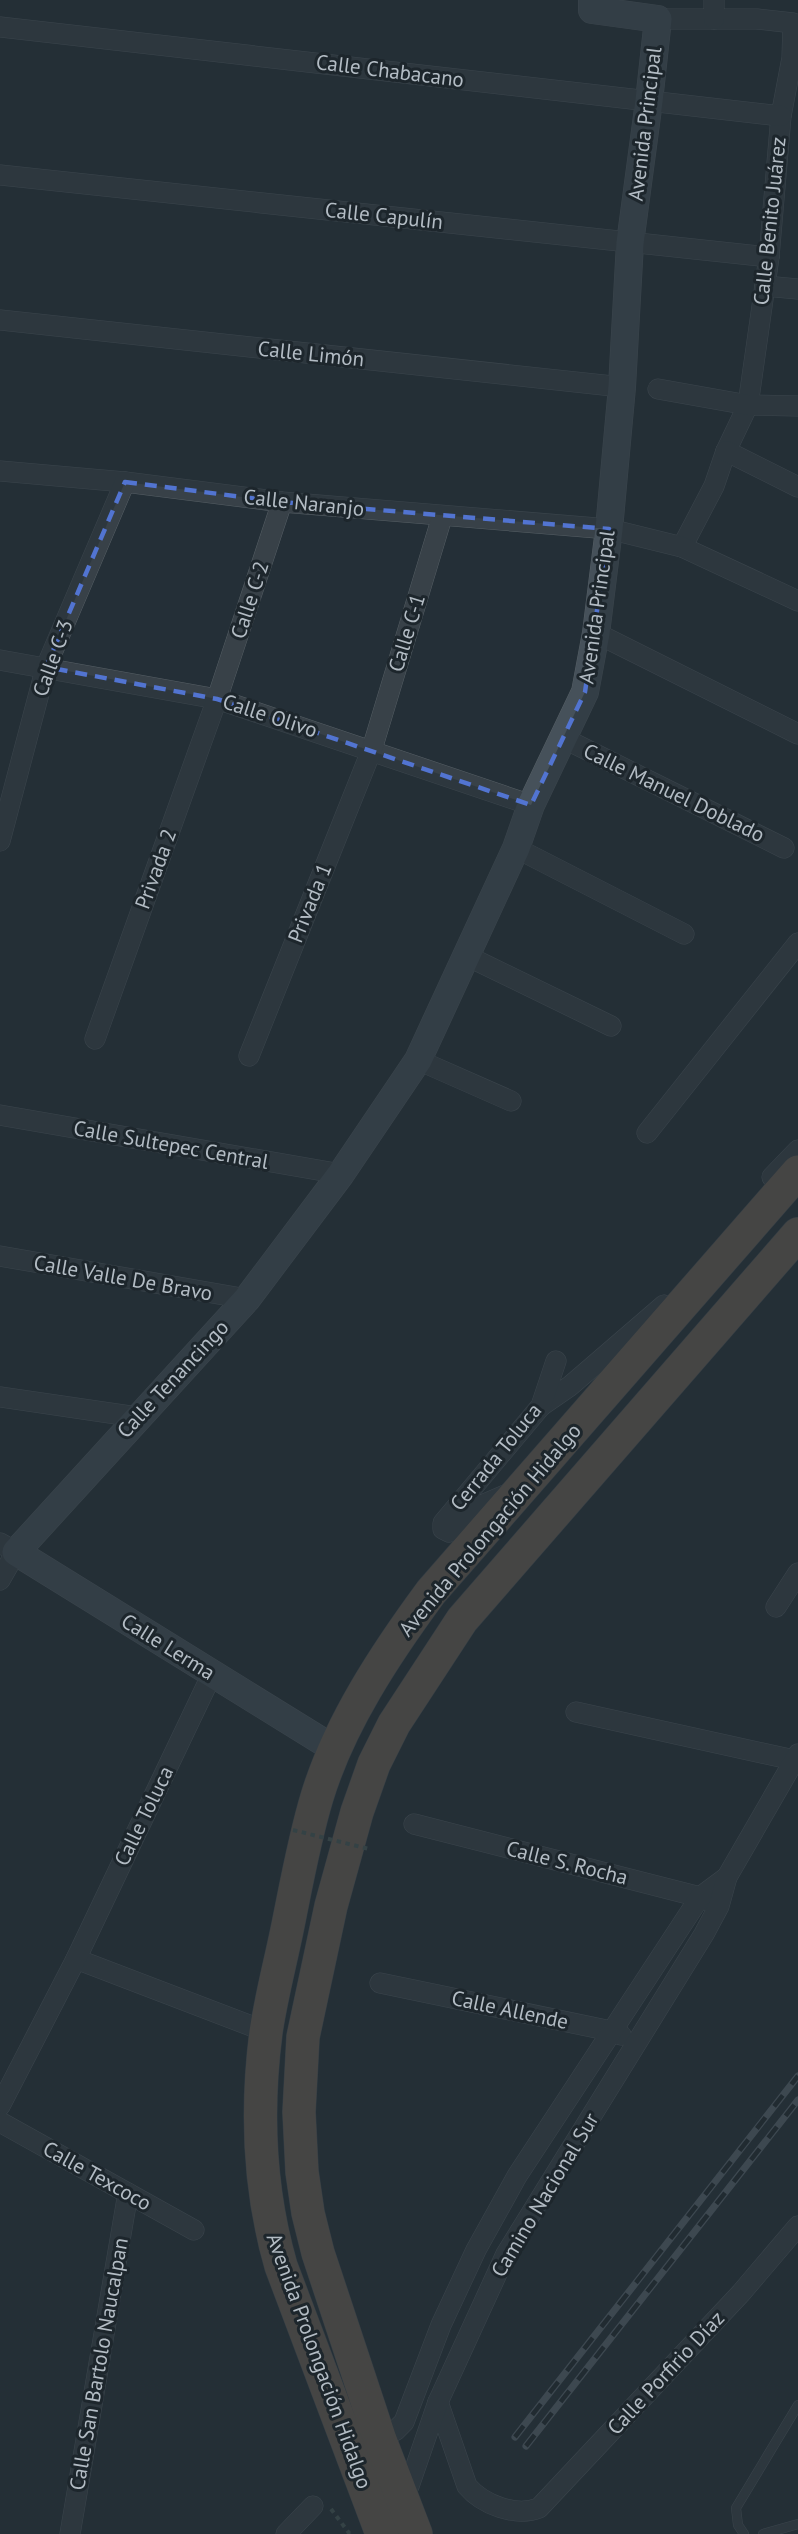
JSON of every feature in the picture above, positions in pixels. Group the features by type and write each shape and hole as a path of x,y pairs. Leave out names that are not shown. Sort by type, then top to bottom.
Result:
{"highway":[{"name":"Avenida Prolongación Hidalgo","path":"365,2446 300,2322 270,2228 260,2115 267,2031 317,1797 336,1749 380,1663 431,1592 798,1172"},
{"name":"Avenida Prolongación Hidalgo","path":"416,2534 384,2518 308,2213 302,2172 299,2112 303,2037 331,1906 345,1854 374,1764 394,1724 462,1620 798,1234"},
{"path":"380,1663 418,1685"}],"street":[{"name":"Calle Benito Juárez","path":"592,5 658,19 714,10 794,23 795,58 781,116 769,257 748,405 726,451 714,486 682,548"},
{"name":"Avenida Principal","path":"341,1174 418,1060 516,848 531,805 585,692 596,633 609,529 622,387 630,243 658,19"},
{"name":"Calle Chabacano","path":"0,27 781,116"},
{"name":"Calle Capulín","path":"0,175 769,257"},
{"path":"765,286 798,289"},
{"name":"Calle Limón","path":"0,320 622,387"},
{"path":"658,389 748,405 798,406"},
{"path":"726,451 798,487"},
{"name":"Calle Naranjo","path":"0,471 125,482 442,517 609,529 682,548 798,601"},
{"name":"Calle C-3","path":"0,841 46,667 125,482"},
{"name":"Calle C-2","path":"218,699 282,501"},
{"name":"Calle C-1","path":"372,749 442,517"},
{"path":"596,633 798,734"},
{"name":"Calle Olivo","path":"0,660 218,699 372,749 531,805"},
{"name":"Privada 2","path":"95,1039 218,699"},
{"name":"Calle Manuel Doblado","path":"563,738 784,848"},
{"name":"Privada 1","path":"249,1056 372,749"},
{"path":"516,848 684,934"},
{"path":"647,1133 798,943"},
{"path":"465,955 610,1026"},
{"path":"418,1060 512,1101"},
{"name":"Calle Sultepec Central","path":"0,1115 341,1174"},
{"path":"541,1406 570,1386 660,1309 798,1150"},
{"name":"Calle Tenancingo","path":"0,1580 8,1548 137,1418 247,1299 341,1174"},
{"name":"Calle Valle De Bravo","path":"0,1256 247,1299"},
{"name":"Cerrada Toluca","path":"524,1488 480,1506 449,1532 443,1528 443,1523 474,1484 541,1406 556,1361"},
{"path":"0,1397 137,1418"},
{"name":"Calle Lerma","path":"8,1548 336,1749"},
{"path":"776,1607 798,1573"},
{"name":"Calle Toluca","path":"0,2106 76,1959 212,1674"},
{"path":"576,1712 796,1757"},
{"name":"Camino Nacional Sur","path":"384,2518 409,2486 438,2402 507,2254 638,2042 719,1905 727,1877 796,1757"},
{"name":"Calle S. Rocha","path":"414,1824 700,1897 719,1905"},
{"name":"Camino Nacional Sur","path":"365,2446 404,2422 441,2325 476,2250 517,2176 700,1897 727,1877"},
{"path":"76,1959 267,2031"},
{"name":"Calle Allende","path":"380,1983 611,2031 638,2042"},
{"name":"Calle Texcoco","path":"0,2122 194,2230"},
{"name":"Calle San Bartolo Naucalpan","path":"70,2534 128,2193"},
{"name":"Calle Porfirio Díaz","path":"438,2402 467,2487 472,2492 510,2511 527,2513 539,2508 741,2293 798,2226"},
{"path":"286,2534 314,2506"}],"lane":[{"path":"744,2534 738,2525 736,2508 798,2405"},
{"path":"763,2534 798,2524"}],"path":[{"path":"293,1830 369,1849 374,1839"},
{"path":"314,2506 326,2502 349,2533 384,2518"}],"highlighted area":[{"path":"125,482 282,502 609,529 585,692 531,805 217,699 46,667"}],"railway":[{"path":"515,2437 798,2076"},
{"path":"526,2446 798,2100"}]}
